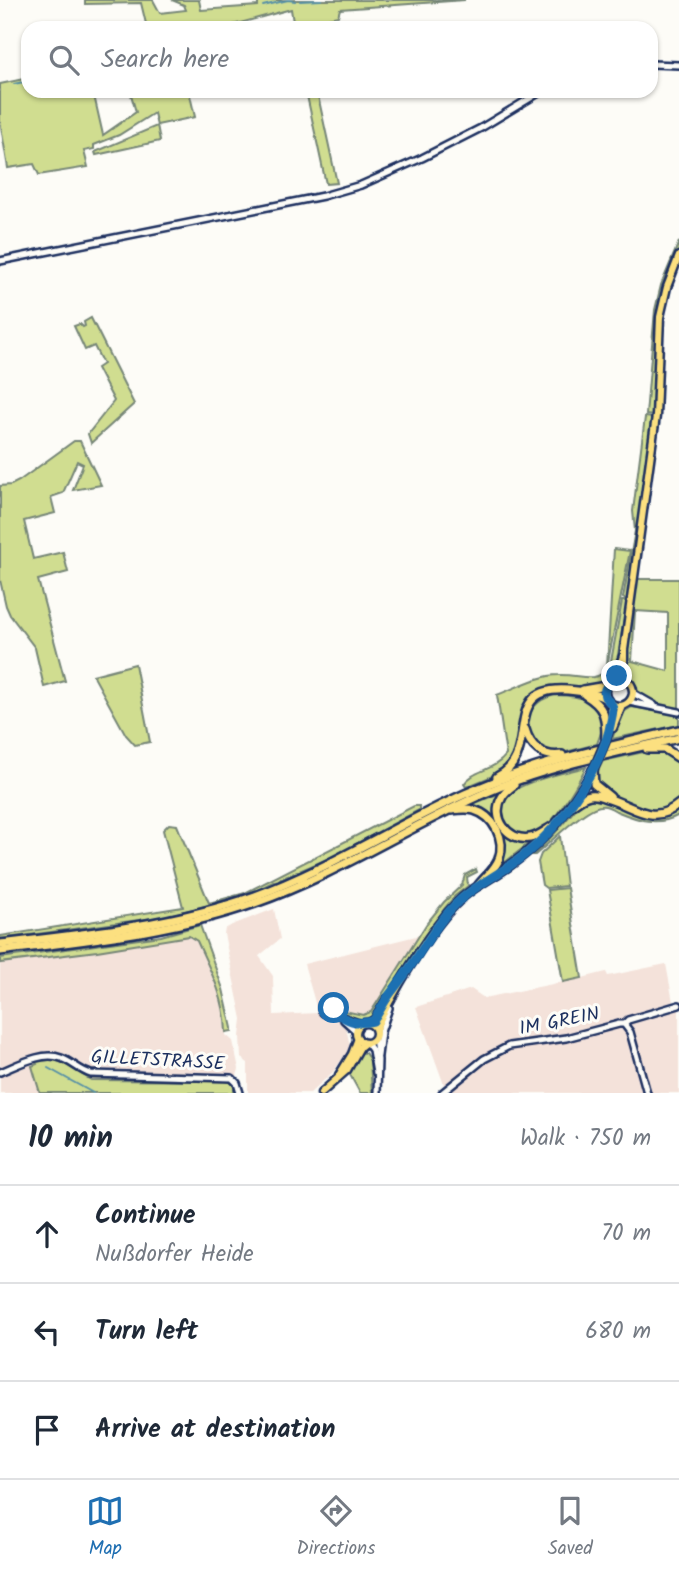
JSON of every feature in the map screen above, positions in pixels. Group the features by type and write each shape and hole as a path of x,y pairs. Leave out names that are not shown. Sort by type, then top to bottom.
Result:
{"highway":[{"path":"578,691 606,686"},
{"path":"482,787 516,761 520,752 527,707 539,696 554,690 578,691 606,698"},
{"path":"578,691 602,709 606,721 606,739"},
{"path":"523,723 529,741 544,754 554,756 583,753"},
{"path":"0,944 181,918 238,902 306,876 445,803 482,787 538,766 679,730"},
{"path":"0,951 157,929 240,908 333,871 448,810 520,780 567,765 679,738"},
{"path":"629,749 662,748 679,758"},
{"path":"594,768 592,778 595,786 613,799 640,812 666,812 679,804"},
{"path":"520,780 500,800 498,813 503,826 513,835 525,839 536,837 555,825"},
{"path":"570,806 590,795 613,799"},
{"path":"448,810 475,811 489,819 497,830 501,844 500,856 493,870 480,885"}],"main road":[{"path":"606,739 633,693 624,673 624,650 656,416 660,317 667,287 679,256"},
{"path":"321,1093 347,1070 360,1047 375,1038 376,1030 399,984 444,917 463,897 500,873 539,842 570,806 594,768 606,739 611,705 604,693 606,686 615,678 624,650"},
{"path":"615,678 627,680"},
{"path":"611,705 626,704"},
{"path":"337,1080 352,1054 357,1035 365,1023 375,1019 399,984"},
{"path":"365,1023 376,1030"},
{"path":"357,1035 366,1043"}],"street":[{"path":"658,64 679,65"},
{"path":"0,261 323,196 361,185 445,147 530,98"},
{"path":"633,693 661,709"},
{"path":"626,704 679,712"},
{"path":"377,1093 378,1056 383,1023 399,984"},
{"path":"624,1024 628,1020 679,1005"},
{"path":"332,1011 342,1017 365,1023"},
{"path":"342,1017 357,1035"},
{"name":"IM GREIN","path":"442,1093 484,1059 509,1046 566,1038 624,1024 630,1032 647,1093"},
{"path":"375,1038 378,1056"},
{"path":"366,1043 371,1048 377,1080"},
{"name":"GILLETSTRASSE","path":"0,1072 50,1056 63,1059 91,1074 223,1078 236,1081 240,1093"}],"shaded area":[{"path":"274,909 280,939 259,956 273,976 274,1015 318,1013 304,964 420,935 371,1012 352,1016 346,1028 350,1046 348,1051 332,1073 310,1093 248,1093 248,1063 241,1058 242,1019 225,929"},
{"path":"189,936 197,941 221,995 226,1035 233,1041 239,1069 234,1086 229,1081 91,1080 63,1063 32,1066 40,1093 0,1093 0,963"},
{"path":"666,964 673,1002 679,1002 679,1093 447,1093 416,1007 471,989 484,998 606,972 608,976"}],"green space":[{"path":"85,0 153,0 160,13 186,10 184,5 172,0 199,0 201,10 258,6 258,0 465,0 340,9 338,16 313,21 293,21 291,9 247,21 145,21 141,3 85,4"},
{"path":"21,80 21,98 95,98 103,135 136,112 132,98 191,98 195,117 157,125 160,141 96,155 95,152 157,126 154,113 119,135 94,145 94,149 84,151 88,167 39,175 34,164 8,168 0,121 0,84"},
{"path":"308,98 319,98 337,183 326,184"},
{"path":"679,242 679,250 667,277 657,327 653,416 646,415 655,310 661,285"},
{"path":"91,318 134,404 91,443 88,434 114,401 97,368 103,364 94,346 85,350 74,326 80,324 83,327 84,322"},
{"path":"645,417 653,418 615,672 598,686 552,686 537,692 522,710 519,742 510,765 495,775 466,787 464,784 468,779 496,764 506,755 497,695 544,677 593,677 610,667 622,601 625,601 623,598 635,531 633,511"},
{"path":"74,441 80,441 101,485 73,490 83,464 77,461 63,493 51,497 55,513 24,521 33,559 63,552 68,572 38,580 65,681 44,687 35,648 10,615 0,580 0,486 19,481"},
{"path":"614,549 630,551 607,666"},
{"path":"636,579 679,579 679,710 662,707 639,696 627,677 628,647 637,589","holes":["635,611 668,613 668,671 632,661"]},
{"path":"135,664 150,742 135,745 126,735 93,675"},
{"path":"555,695 585,700 597,708 603,723 597,744 558,754 545,751 536,745 527,727 528,717 542,700"},
{"path":"632,707 679,715 679,725 612,739 622,713"},
{"path":"648,751 661,751 679,761 679,799 661,810 647,810 630,804 604,789 595,777 603,761"},
{"path":"586,767 554,818 538,833 522,836 504,826 502,804 515,790 526,784"},
{"path":"500,793 496,812 503,831 533,840 499,867 499,829 468,806"},
{"path":"595,797 647,817 668,815 679,809 679,815 663,821 648,821 601,806 586,812 533,855 579,805"},
{"path":"414,806 419,806 419,810 332,857 246,896 161,917 0,939 0,936 183,907 163,830 169,824 177,825 209,903 245,893"},
{"path":"560,836 566,886 546,888 542,885 538,862 541,854"},
{"path":"476,869 477,872 467,877 468,886 444,909 374,1017 360,1022 338,1012 340,1010 363,1015 371,1012 427,923 462,885 465,875"},
{"path":"567,888 582,978 563,982 547,890"},
{"path":"200,925 223,989 232,1031 226,1032 223,1007 216,985 197,941 189,936 0,963 0,958 161,936"},
{"path":"359,1052 365,1053 370,1060 372,1093 360,1093 348,1071"},
{"path":"48,1060 63,1063 91,1080 229,1081 234,1086 234,1093 40,1093 32,1066 37,1064 36,1062"}],"waterway":[{"path":"300,1 321,0"},
{"path":"263,6 295,1"},
{"path":"14,84 21,82"},
{"path":"48,1068 93,1093"}],"route":[{"path":"334,1008 332,1011 354,1022 361,1024 373,1021 452,907 473,889 526,853 555,825 593,770 601,751 612,710 604,693 605,688 608,682 617,676"}]}
